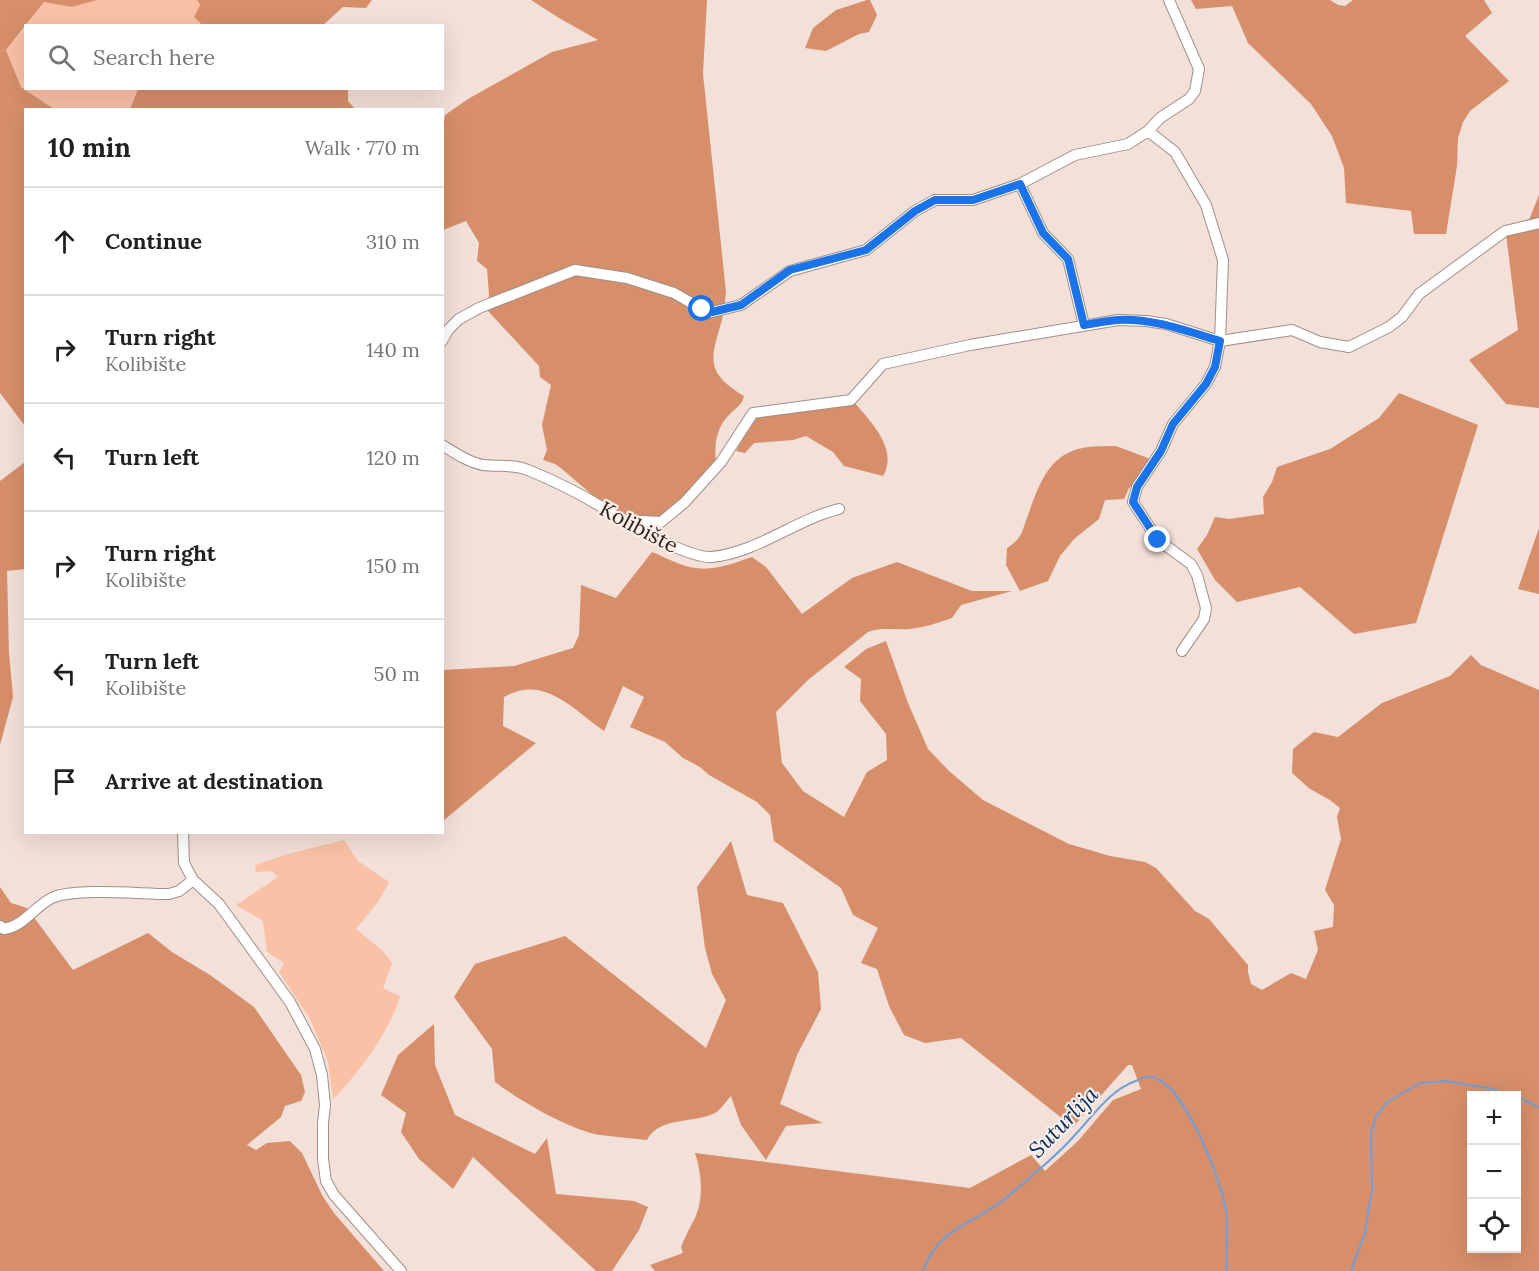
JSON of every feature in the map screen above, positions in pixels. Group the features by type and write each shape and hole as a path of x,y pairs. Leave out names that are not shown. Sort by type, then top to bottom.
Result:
{"street":[{"path":"444,337 459,319 479,308 575,270 627,278 674,293 712,312 741,305 790,270 866,250 915,211 935,200 973,200 1020,184 1075,155 1128,144 1148,131 1160,118 1189,99 1195,91 1199,78 1199,69 1169,0"},
{"path":"1148,131 1175,152 1206,205 1224,260 1220,341 1215,367 1206,384 1173,424 1161,451 1137,487 1133,502 1158,540 1191,564 1197,575 1206,608 1204,619 1182,651"},
{"path":"1020,184 1043,233 1068,259 1084,325"},
{"path":"622,520 661,522 685,502 721,462 753,413 851,399 884,364 970,345 1118,320 1166,324 1220,341 1292,330 1320,342 1349,346 1389,327 1402,317 1419,294 1505,231 1539,223"},
{"name":"Kolibište","path":"444,446 471,461 484,465 525,468 695,556 711,557 742,549 779,535 821,513 839,509"},
{"path":"183,834 184,862 193,880 219,904 290,1002 315,1049 322,1075 326,1105 323,1123 323,1159 326,1181 334,1195 401,1271"},
{"path":"0,926 4,929 15,927 50,899 67,893 169,894 179,891 193,880"}],"shaded area":[{"path":"0,0 97,0 72,7 44,2 27,24 24,24 24,27 6,50 21,87 52,108 24,108 24,425 0,393"},
{"path":"97,0 197,0 200,5 194,17 200,24 28,24 44,2 72,7"},
{"path":"197,0 372,0 366,8 343,7 324,24 201,24 194,17 200,5"},
{"path":"531,0 707,0 703,74 726,292 723,317 715,345 714,363 722,379 744,396 741,404 725,419 719,430 715,450 716,463 663,523 622,517 604,505 562,469 543,460 547,450 542,425 551,385 540,377 539,366 488,311 487,269 477,261 479,243 466,221 444,230 445,115 468,99 552,52 598,40"},
{"path":"870,0 877,15 869,32 859,34 826,51 805,48 813,28 836,10"},
{"path":"1191,0 1330,0 1345,6 1353,0 1484,0 1492,13 1465,36 1509,81 1470,111 1463,122 1458,138 1457,166 1446,234 1414,234 1411,211 1346,203 1344,168 1332,136 1311,104 1248,43 1232,6 1196,9"},
{"path":"24,28 24,89 21,87 6,50"},
{"path":"26,90 138,90 130,108 52,108"},
{"path":"138,90 348,90 348,101 354,108 130,108"},
{"path":"1539,195 1539,408 1506,404 1469,360 1518,330 1506,234 1529,220"},
{"path":"1399,393 1478,425 1416,623 1354,634 1300,587 1237,602 1215,580 1197,549 1207,535 1215,517 1229,519 1264,514 1263,497 1272,482 1277,467 1330,449 1379,418"},
{"path":"854,402 881,436 885,446 887,466 883,476 844,466 833,452 806,436 793,440 754,443 745,453 736,451 755,415"},
{"path":"1116,446 1153,460 1140,481 1129,488 1124,499 1105,500 1099,519 1074,539 1060,556 1048,581 1020,591 1006,565 1007,548 1020,535 1047,472 1054,463 1074,450"},
{"path":"24,463 24,569 7,571 9,653 13,697 0,745 0,481"},
{"path":"1539,528 1539,594 1518,589"},
{"path":"652,552 685,566 703,569 724,566 752,557 766,567 802,614 852,578 897,562 972,591 1012,591 961,605 952,618 931,625 868,632 808,680 776,712 782,763 803,791 844,817 867,772 887,760 886,734 860,701 861,679 844,667 866,649 886,641 908,703 928,749 949,771 983,800 1069,844 1110,856 1145,862 1156,868 1195,911 1209,919 1248,965 1251,984 1262,990 1291,973 1306,979 1318,950 1314,931 1333,927 1334,905 1325,890 1341,839 1337,817 1340,808 1310,789 1292,773 1293,749 1314,732 1338,737 1382,703 1450,676 1471,655 1481,665 1539,690 1539,1271 655,1271 650,1265 683,1253 681,1247 697,1212 701,1187 695,1153 970,1188 1031,1155 1045,1171 1078,1141 1113,1100 1141,1089 1132,1065 1128,1065 1073,1127 961,1038 925,1043 904,1035 889,1006 877,969 861,963 878,928 853,915 841,888 774,841 770,815 757,802 709,775 683,758 665,742 630,727 644,697 623,686 604,731 557,697 545,692 518,691 504,697 503,726 536,743 444,820 444,670 514,666 573,648 579,635 581,585 616,598"},
{"path":"344,840 358,861 389,882 378,902 356,929 383,951 392,963 383,988 400,996 382,1037 352,1078 333,1099 328,1062 310,1019 279,972 284,963 267,952 263,921 236,905 278,877 272,871 256,872 255,865"},
{"path":"731,841 747,895 783,903 818,972 821,1009 797,1055 780,1104 823,1123 786,1126 766,1160 741,1125 731,1096 715,1113 660,1127 647,1140 600,1135 574,1127 531,1106 495,1082 492,1049 454,997 475,964 565,936 706,1048 726,1000 712,974 705,948 697,887"},
{"path":"0,887 11,903 27,908 73,970 148,933 172,952 210,975 254,1007 301,1075 305,1092 301,1101 285,1106 281,1117 247,1145 256,1150 267,1143 290,1141 302,1153 322,1195 334,1213 384,1271 0,1271"},
{"path":"434,1024 435,1065 455,1115 535,1154 547,1138 556,1194 634,1201 648,1207 639,1230 612,1271 596,1271 473,1157 453,1189 419,1159 401,1132 406,1113 381,1095 398,1055"}],"waterway":[{"name":"Suturlija","path":"923,1271 936,1247 944,1239 995,1206 1020,1186 1060,1151 1110,1097 1128,1084 1146,1077 1163,1082 1176,1095 1188,1113 1209,1157 1218,1179 1226,1212 1227,1271"},
{"name":"Suturlija","path":"1351,1271 1365,1232 1372,1190 1371,1132 1376,1117 1386,1103 1420,1083 1444,1081 1498,1091"},
{"name":"Suturlija","path":"1521,1098 1539,1107"}],"route":[{"path":"702,309 712,312 741,305 790,270 866,250 915,211 935,200 973,200 1020,184 1043,233 1068,259 1084,325 1118,320 1146,321 1166,324 1220,341 1215,367 1206,384 1173,424 1161,451 1137,487 1133,502 1158,540"}]}
